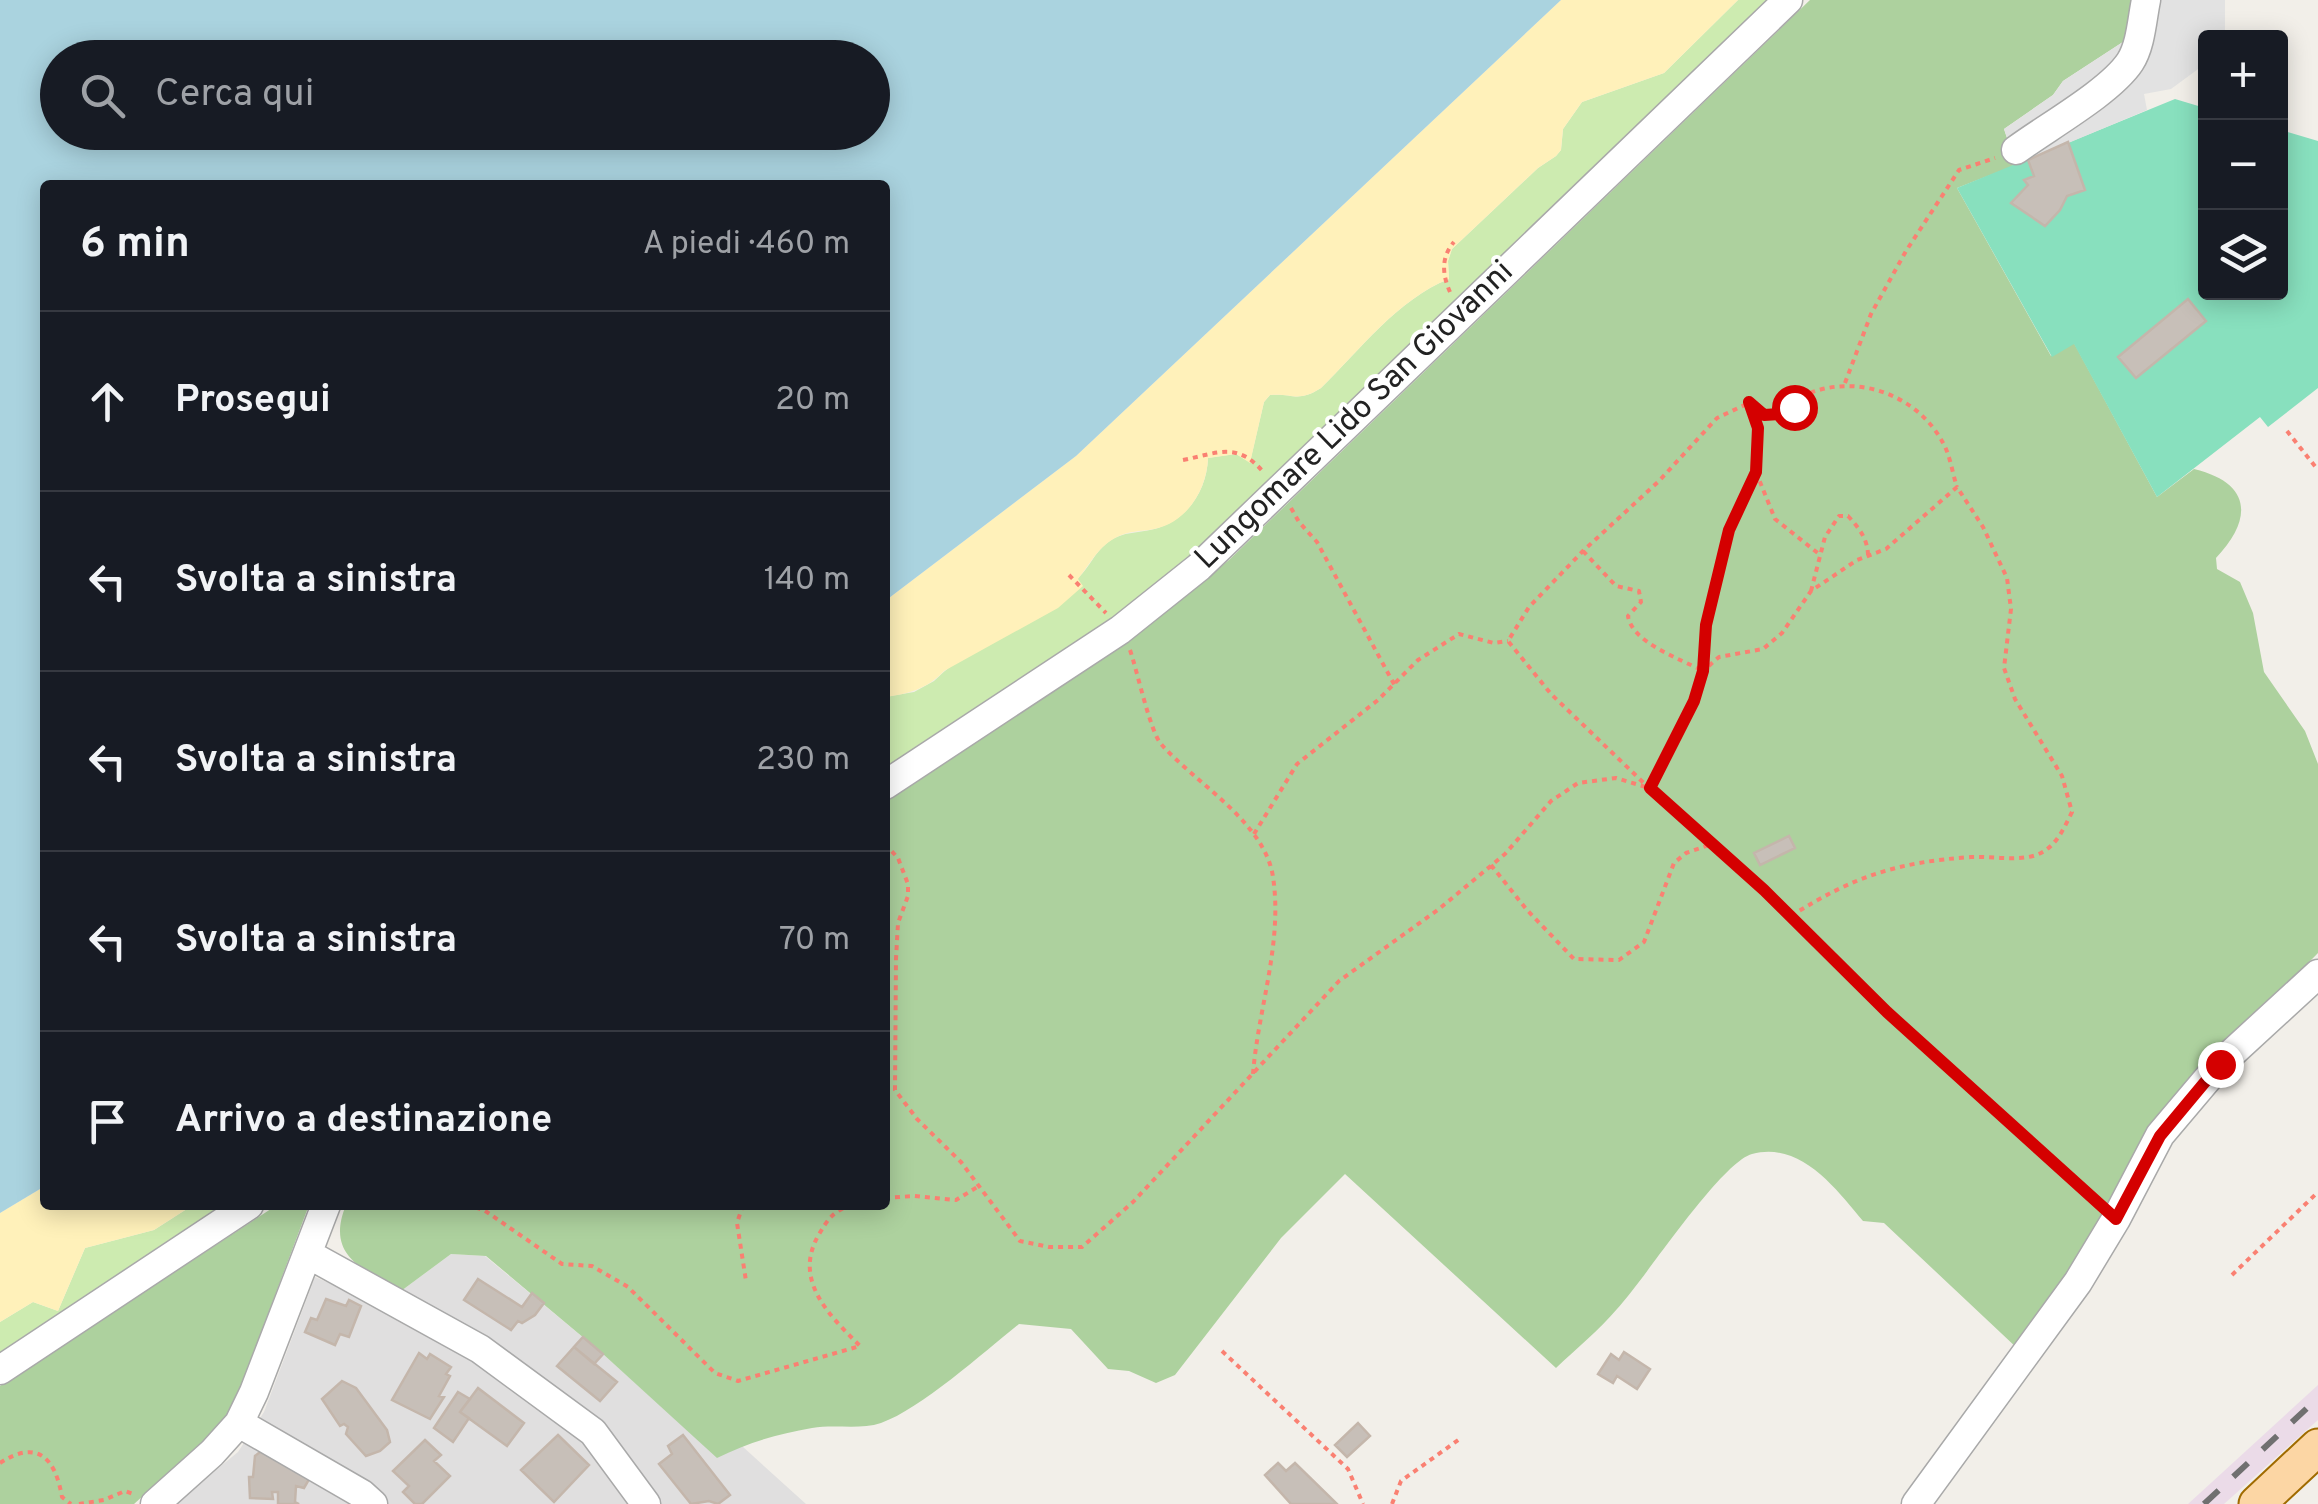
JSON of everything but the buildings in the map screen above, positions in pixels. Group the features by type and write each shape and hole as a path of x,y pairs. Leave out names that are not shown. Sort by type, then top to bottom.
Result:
{"main road":[{"path":"2257,1504 2318,1447"}],"street":[{"name":"Lungomare Lido San Giovanni","path":"890,783 1120,630 1199,567 1788,0"},
{"path":"2016,150 2088,100 2130,62 2138,44 2146,0"},
{"path":"1916,1504 2078,1282 2160,1136 2220,1064 2318,974"},
{"path":"0,1370 241,1210"},
{"path":"155,1504 239,1423 324,1210"},
{"path":"308,1254 480,1349 537,1390 593,1432 646,1504"},
{"path":"239,1423 373,1504"}],"path":[{"path":"1845,383 1871,314 1959,170 2016,150"},
{"path":"1454,242 1444,257 1445,279 1464,312"},
{"path":"1749,402 1764,415 1780,414 1794,407 1805,394 1845,383 1890,393 1924,416 1946,449 1957,487 1984,527 2008,578 2011,609 2004,668 2015,699 2062,776 2072,812 2058,840 2036,856 1926,861 1869,873 1791,916"},
{"path":"1650,788 1682,726 1703,671 1706,625 1729,530 1756,472 1758,428 1749,402"},
{"path":"1508,641 1529,607 1583,551 1659,481 1718,418 1749,402"},
{"path":"2287,431 2318,470"},
{"path":"1183,460 1236,451 1256,463 1317,542 1395,686"},
{"path":"1756,472 1775,519 1819,554"},
{"path":"1811,590 1856,560 1886,549 1957,487"},
{"path":"1703,671 1719,657 1763,650 1782,633 1811,590 1825,537 1839,516 1848,516 1865,539 1868,556"},
{"path":"1583,551 1616,586 1640,592 1641,602 1628,616 1628,623 1638,634 1703,671"},
{"path":"1068,574 1120,630 1158,742 1254,835 1273,875 1273,960 1256,1032 1253,1074"},
{"path":"1254,835 1298,764 1395,686 1418,660 1459,634 1494,643 1508,641"},
{"path":"1508,641 1551,694 1791,916 1887,1012 2116,1219"},
{"path":"890,849 898,858 908,884 898,923 895,1090 916,1119 962,1162 1020,1241 1049,1247 1082,1246 1133,1202 1340,981 1492,865 1551,801 1578,782 1616,778 1650,788"},
{"path":"1492,865 1527,910 1574,959 1619,960 1644,942 1674,863 1686,853 1712,844"},
{"path":"890,1198 956,1200 979,1186"},
{"path":"2232,1275 2318,1192"},
{"path":"484,1210 562,1264 592,1266 628,1288 714,1373 738,1381 860,1346 829,1315 809,1281 812,1248 831,1213 838,1210"},
{"path":"741,1210 737,1224 746,1281"},
{"path":"1222,1351 1348,1469 1363,1504"},
{"path":"1392,1504 1402,1481 1461,1438"},
{"path":"0,1463 22,1451 36,1451 44,1456 62,1497 71,1504"},
{"path":"79,1504 125,1491 132,1492 140,1504"}],"shaded area":[{"path":"2136,0 2225,0 2225,30 2198,30 2198,69 2171,89 2144,94 2147,110 2016,165 2004,129 2053,95 2063,81 2129,38"},
{"path":"451,1254 485,1256 603,1354 717,1457 742,1446 806,1504 175,1504 238,1452 264,1412 315,1277 393,1310 401,1291"},
{"path":"2318,1385 2318,1420 2224,1504 2188,1504"}],"green space":[{"path":"1738,0 1772,0 1170,573 1110,622 890,768 890,696 914,692 934,681 968,653 1043,605 1082,574 1113,539 1158,528 1179,517 1200,491 1208,458 1236,454 1250,462 1264,402 1270,395 1301,396 1321,388 1396,312 1449,279 1452,249 1538,168 1556,156 1561,150 1563,129 1582,102 1664,73"},
{"path":"1810,0 2136,0 2129,38 2063,81 2053,95 2004,129 2016,165 1957,188 2051,356 2074,343 2157,497 2194,469 2227,483 2236,493 2241,516 2228,544 2216,558 2217,569 2240,582 2253,613 2264,672 2305,731 2318,764 2318,953 2214,1059 2018,1349 1884,1223 1863,1221 1816,1171 1786,1154 1770,1152 1752,1154 1721,1178 1617,1309 1556,1368 1345,1174 1281,1238 1175,1375 1156,1383 1129,1371 1108,1369 1071,1329 1019,1324 933,1393 897,1416 864,1426 799,1430 717,1458 603,1354 486,1256 451,1254 401,1291 351,1259 340,1237 345,1210 890,1210 890,799 1128,641 1229,560"},
{"path":"2175,99 2198,106 2198,300 2288,300 2288,132 2318,141 2318,388 2268,427 2260,417 2157,497 2074,344 2052,357 1957,188"},
{"path":"185,1210 221,1210 0,1357 0,1322 33,1302 58,1311 85,1248 154,1230"},
{"path":"269,1210 307,1210 229,1418 134,1504 0,1504 0,1386"}],"sand":[{"path":"1561,0 1738,0 1664,73 1582,102 1563,129 1561,150 1556,156 1538,168 1452,249 1449,279 1396,312 1321,388 1301,396 1270,395 1264,402 1250,463 1236,454 1208,458 1199,493 1176,520 1109,542 1078,579 1083,586 1058,608 924,686 890,696 890,597 1076,456"},
{"path":"40,1189 40,1210 185,1210 154,1230 85,1248 58,1311 33,1302 0,1322 0,1213"}],"water":[{"path":"0,0 1561,0 1076,456 890,597 890,180 40,180 40,1189 0,1213"}],"railway":[{"path":"2204,1504 2318,1398"}],"route":[{"path":"1794,407 1780,414 1764,415 1749,402 1758,428 1756,472 1729,530 1706,625 1703,671 1694,701 1650,788 1764,890 1887,1012 2116,1219 2160,1136 2220,1064"}]}
